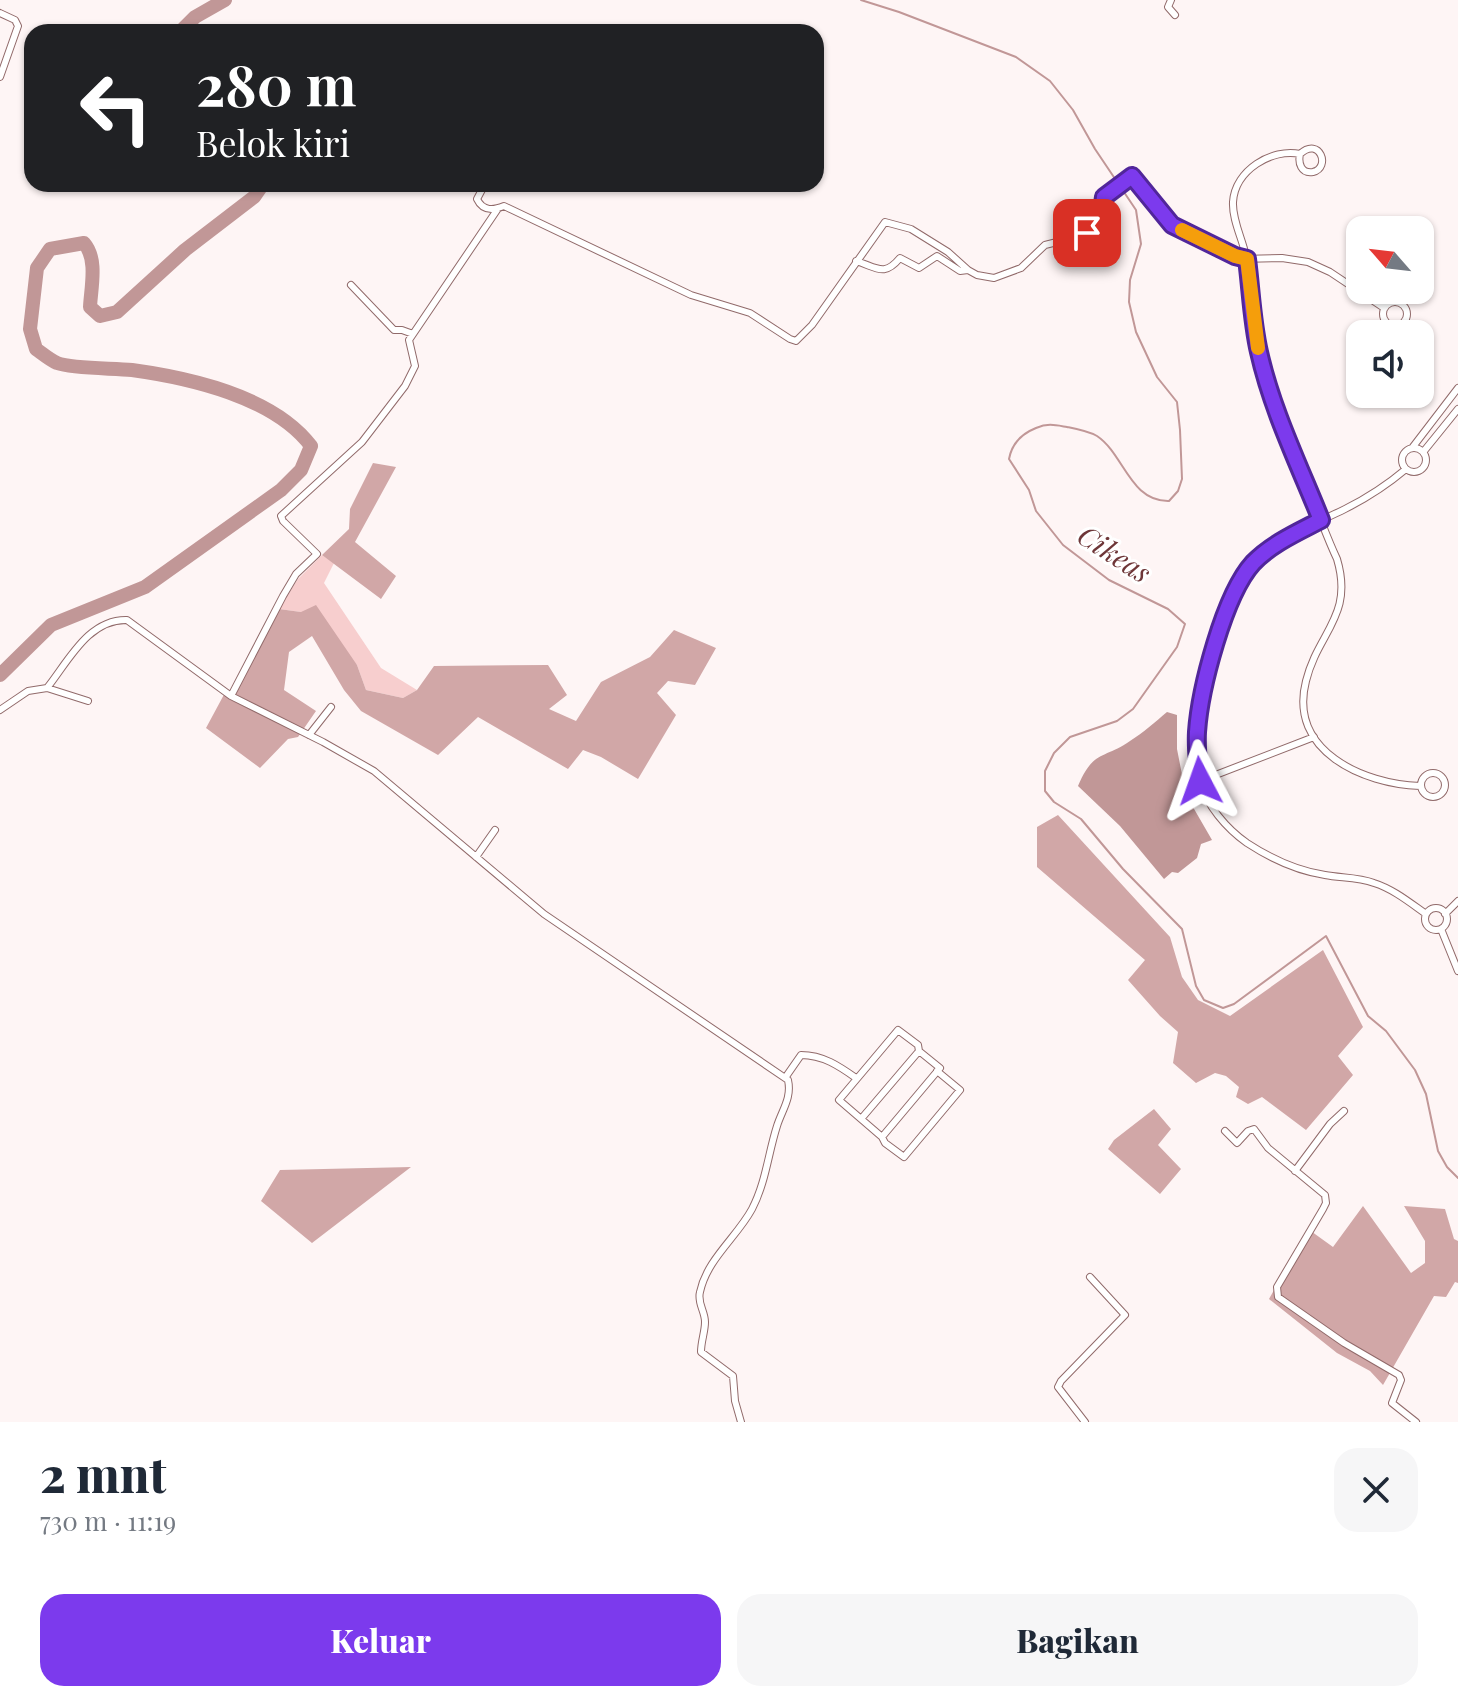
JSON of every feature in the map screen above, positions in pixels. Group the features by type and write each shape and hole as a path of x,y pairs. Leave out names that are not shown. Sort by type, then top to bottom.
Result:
{"street":[{"path":"1171,0 1168,7 1175,15"},
{"path":"0,13 15,20 18,26 0,77"},
{"path":"1300,154 1298,162 1301,169 1308,173 1321,167 1323,159 1320,152 1313,148 1300,154 1284,152 1267,156 1250,170 1236,191 1234,212 1247,259 1255,332 1263,368 1281,423 1337,559 1343,590 1334,618 1306,678 1304,706 1314,737 1331,756 1355,771 1388,783 1420,786"},
{"path":"231,696 292,580 317,554 281,516 362,442 405,386 415,366 409,344 413,334 497,210 504,206 538,225 691,295 750,313 796,341 812,325 880,225 890,222 911,229 948,252 968,270 985,277 1002,276 1021,268 1045,245 1069,240 1100,225 1104,197 1129,176 1136,178 1172,225 1235,256 1308,262 1330,272 1384,308"},
{"path":"481,192 477,199 484,207 497,210"},
{"path":"856,261 885,271 893,268 900,258 919,268 937,256 960,271 968,270"},
{"path":"351,285 394,330 413,334"},
{"path":"1424,451 1427,458 1420,471 1406,469 1403,454 1412,448 1458,388"},
{"path":"1424,451 1458,409"},
{"path":"1412,448 1424,451"},
{"path":"1406,469 1365,498 1263,554 1243,576 1234,591 1208,673 1199,713 1197,749 1200,781 1225,823 1239,837 1261,851 1308,871 1375,883 1426,914"},
{"path":"47,688 83,641 98,627 114,620 127,620 231,696 374,771 565,929 785,1078 790,1092 778,1120 769,1166 751,1211 706,1276 699,1298 705,1322 701,1352 733,1376 741,1422"},
{"path":"0,710 28,691 47,688 88,701"},
{"path":"309,735 331,707"},
{"path":"1200,781 1314,737"},
{"path":"1430,772 1438,773 1444,780 1445,788 1440,795 1431,797 1423,794 1420,786 1422,777 1430,772"},
{"path":"476,857 495,830"},
{"path":"1445,914 1458,901"},
{"path":"1435,908 1445,914 1446,922 1441,929 1429,928 1425,923 1426,914 1435,908"},
{"path":"1441,929 1458,971"},
{"path":"882,1137 937,1071 940,1068 898,1030 856,1078 839,1100 904,1157 960,1090 937,1071"},
{"path":"861,1119 919,1051"},
{"path":"785,1078 801,1055 834,1063 856,1078"},
{"path":"1295,1171 1330,1124 1344,1111"},
{"path":"1225,1131 1239,1143 1248,1131 1254,1129 1268,1148 1325,1195 1326,1203 1277,1287 1278,1297 1344,1343 1399,1375 1401,1380 1392,1403 1416,1422"},
{"path":"1085,1422 1058,1387 1125,1315 1090,1277"}],"shaded area":[{"path":"373,463 396,467 355,542 396,576 381,599 322,555 349,529 350,509"},
{"path":"322,555 334,563 324,583 381,668 417,690 403,698 366,690 357,665 301,612 279,609 298,579"},
{"path":"316,605 357,665 366,690 403,698 417,690 434,666 548,665 567,695 549,709 576,721 601,682 650,657 674,630 716,648 695,685 668,681 657,693 676,715 638,779 583,750 568,769 478,717 438,755 361,711 344,690 312,636 289,652 284,690 316,711 298,737 288,739 260,768 206,728 227,689 234,693 279,609 301,612"},
{"path":"1167,712 1177,715 1177,749 1186,795 1212,840 1201,844 1197,858 1178,873 1172,872 1164,879 1120,826 1078,786 1094,761 1135,738"},
{"path":"1058,815 1170,937 1182,977 1198,1000 1230,1016 1323,950 1363,1027 1338,1056 1353,1075 1306,1130 1262,1097 1248,1104 1236,1097 1239,1087 1226,1076 1215,1073 1196,1083 1173,1063 1178,1032 1128,980 1145,960 1037,867 1037,827"},
{"path":"1154,1109 1171,1129 1158,1145 1181,1169 1160,1194 1108,1149 1114,1140"},
{"path":"411,1167 312,1243 261,1201 280,1170"},
{"path":"1363,1206 1411,1273 1425,1263 1425,1241 1404,1206 1445,1209 1454,1239 1458,1241 1458,1283 1455,1282 1446,1297 1434,1296 1383,1385 1370,1371 1337,1353 1269,1299 1308,1229 1333,1247"}],"waterway":[{"path":"188,24 225,0"},
{"name":"Cikeas","path":"861,0 1016,57 1050,81 1073,110 1136,210 1141,244 1130,280 1129,302 1136,332 1157,377 1177,402 1182,479 1178,491 1169,501 1145,494 1097,436 1067,427 1048,425 1031,430 1015,444 1009,459 1029,490 1036,511 1063,545 1109,580 1168,609 1185,624 1177,647 1133,709 1117,721 1070,737 1054,753 1045,771 1045,791 1054,802 1081,819 1123,869 1182,929 1196,986 1204,1000 1223,1008 1234,1004 1326,936 1368,1016 1386,1031 1415,1070 1426,1094 1438,1151 1458,1178"},
{"path":"0,675 51,625 145,587 281,490 301,470 311,446 295,429 253,403 179,378 57,363 36,349 30,329 37,268 50,249 84,243 92,265 90,307 100,316 117,312 185,250 257,192"}],"slow traffic":[{"path":"1182,230 1240,259 1247,259 1258,348"}],"route":[{"path":"1087,233 1100,225 1104,197 1132,176 1172,225 1240,259 1247,259 1255,332 1263,368 1281,423 1321,520 1263,554 1234,591 1199,713 1197,749 1200,781"}]}
